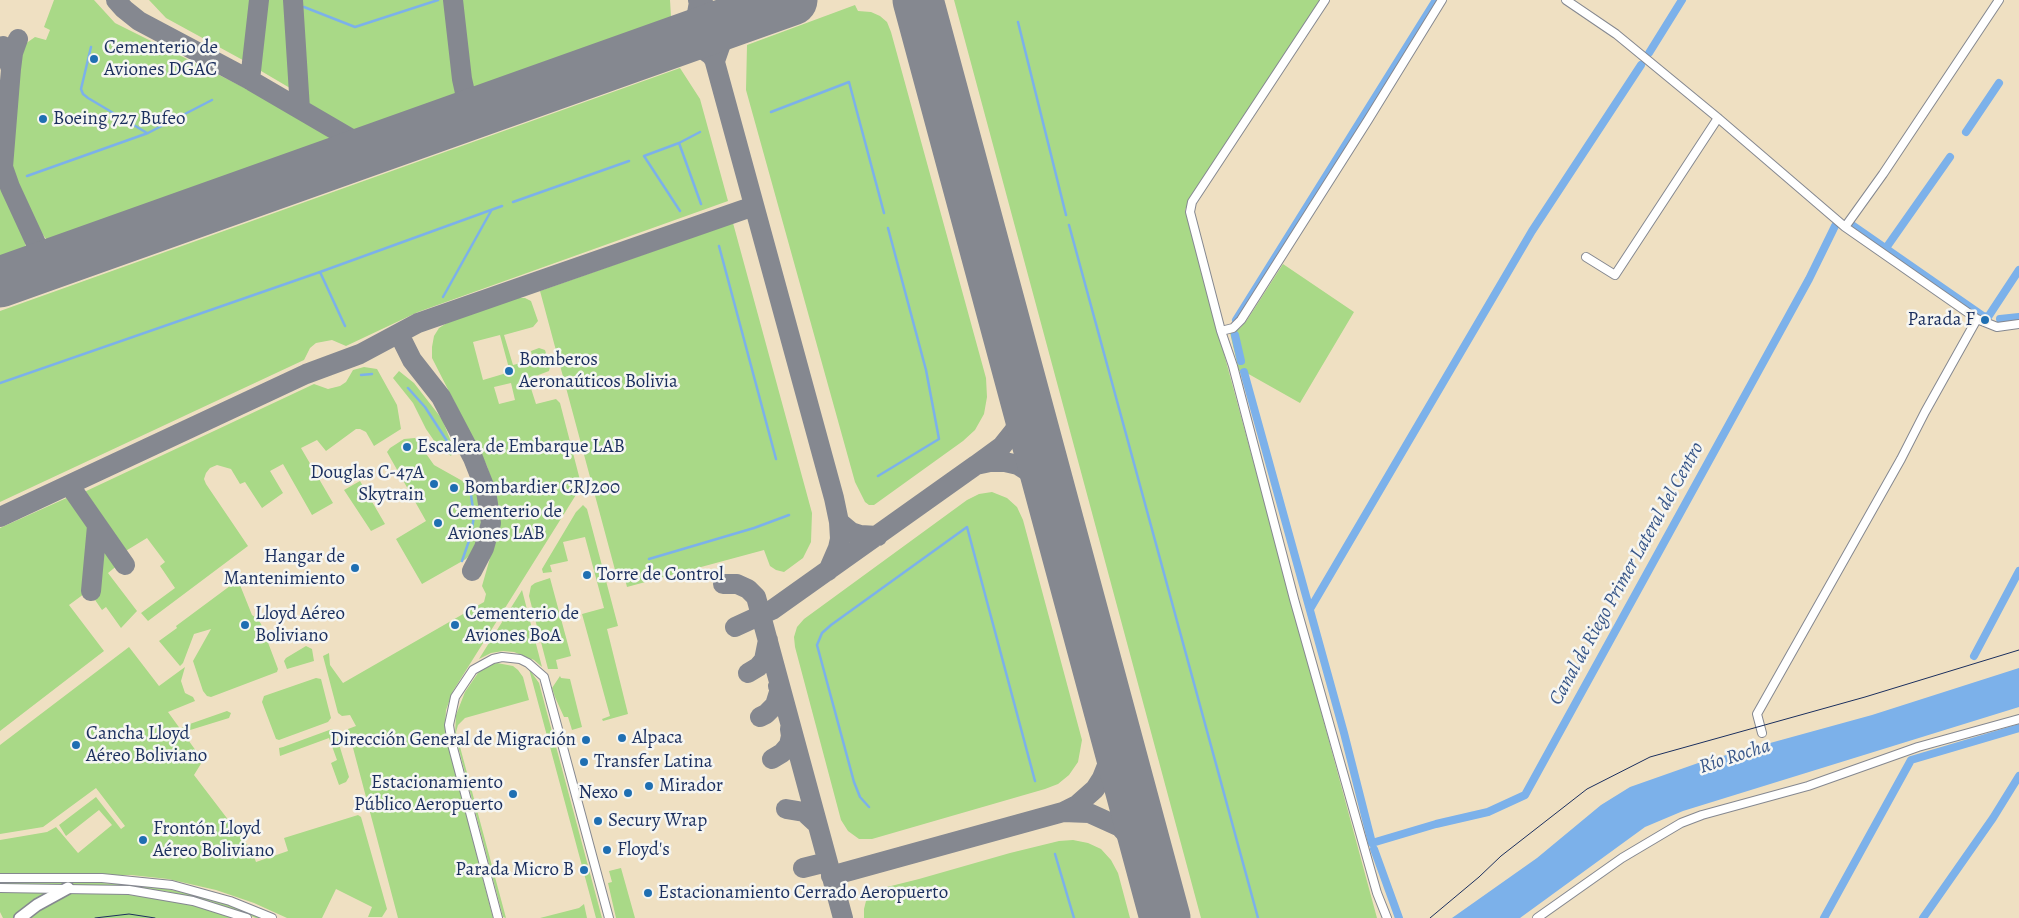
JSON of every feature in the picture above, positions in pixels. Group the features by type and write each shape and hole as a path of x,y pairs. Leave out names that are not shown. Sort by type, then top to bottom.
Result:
{"highway":[{"path":"20,918 37,905 68,888"}],"street":[{"path":"1325,0 1190,207 1191,218 1221,331 1233,366 1294,599 1380,904 1387,918"},
{"path":"1221,331 1233,328 1240,320 1442,0"},
{"path":"1566,0 1616,34 1718,118 1845,227 1977,319 1997,327 2019,324"},
{"path":"1845,227 1883,174 1999,0"},
{"path":"1586,256 1615,275 1718,118"},
{"path":"1762,733 1757,714 1902,459 1925,412 1977,319"},
{"path":"498,918 452,744 449,725 455,697 474,670 482,664 502,657 528,662 544,677 609,918"},
{"path":"1538,918 1622,858 1681,823 1702,814 1808,786 1918,747 2019,719"},
{"path":"0,878 102,878 172,885 230,901 272,918"},
{"path":"0,888 129,890 163,894 193,901 247,918"}],"green space":[{"path":"54,0 94,0 115,23 249,90 333,138 47,240 36,226 14,183 9,168 9,151 18,49 35,37 46,40 50,30 44,27"},
{"path":"149,0 256,0 250,64 166,18"},
{"path":"261,0 290,0 295,91 256,68 255,53"},
{"path":"297,0 450,0 463,92 354,131 304,101 299,63"},
{"path":"457,0 670,0 671,17 468,90 464,70"},
{"path":"954,0 1320,0 1185,210 1377,918 1201,918"},
{"path":"855,5 858,11 871,12 880,16 887,22 891,32 986,378 987,397 984,414 975,430 963,441 874,505 869,505 865,502 855,482 746,90 747,45"},
{"path":"680,68 700,99 728,201 418,312 346,346 332,340 316,343 310,348 304,360 0,502 0,311"},
{"path":"0,180 18,217 26,248 0,258"},
{"path":"733,223 812,513 811,542 803,558 784,572 770,566 764,550 627,587 625,579 618,581 540,291"},
{"path":"1283,264 1354,312 1300,403 1245,372 1239,371 1230,333 1240,328 1247,320"},
{"path":"518,298 525,298 531,301 538,321 533,327 504,335 513,365 533,360 531,351 539,348 545,350 550,367 549,371 528,379 536,404 556,399 560,403 580,480 579,490 453,691 446,710 445,726 447,741 493,918 398,918 348,729 356,726 350,715 342,716 338,713 323,656 329,653 330,665 343,683 484,602 486,594 482,586 498,530 497,498 487,466 432,358 434,336 439,328 450,321","holes":["500,335 510,372 483,380 473,342","511,383 515,400 499,404 494,387"]},
{"path":"364,367 377,369 397,405 401,429 374,446 366,432 356,429 326,451 317,440 301,448 333,503 312,515 283,464 270,471 283,493 262,508 245,482 240,484 231,469 217,465 210,468 204,479 206,484 248,546 148,621 141,613 175,588 160,566 165,562 147,538 124,552 82,493 314,384 328,389 340,386 346,382 353,370"},
{"path":"399,371 414,383 442,419 454,449 451,456 437,445 426,429 413,403 393,378"},
{"path":"415,438 434,465 475,488 480,501 481,524 476,548 466,559 422,584 396,539 426,521 387,452 404,439"},
{"path":"360,481 385,524 371,531 344,490"},
{"path":"992,492 1007,498 1017,507 1023,520 1082,740 1078,762 1069,775 1058,784 1045,789 872,839 859,839 848,831 841,820 795,647 794,637 797,627 804,619 967,500 979,494"},
{"path":"71,496 91,525 88,591 69,605 104,651 0,731 0,528"},
{"path":"583,505 587,509 618,626 607,629 628,714 603,721 602,719 610,716 582,614 604,608 585,537 563,542 568,561 550,565 552,572 543,573 542,569 576,512"},
{"path":"104,544 118,565 108,573 137,611 121,628 106,607 102,610 93,597"},
{"path":"550,578 571,656 556,660 558,669 548,669 529,596 531,586"},
{"path":"238,580 252,615 261,624 278,669 277,672 211,697 207,696 203,691 193,661 211,629 194,634 183,663 180,666 159,641"},
{"path":"522,590 542,667 534,660 514,652 491,653 479,659"},
{"path":"306,646 312,649 314,661 287,669 284,661 286,658"},
{"path":"129,647 159,686 185,667 181,681 185,693 193,697 195,701 168,712 202,762 194,775 252,851 256,862 288,851 284,838 358,815 361,817 387,909 382,917 368,917 372,907 336,889 322,918 287,918 254,903 216,890 168,879 131,875 0,875 0,840 47,832 56,827 78,853 112,825 99,810 66,836 59,825 96,797 121,829 125,826 96,788 43,827 0,834 0,745"},
{"path":"497,663 513,666 518,670 523,677 529,700 465,718 458,725 456,732 506,918 503,917 455,735 456,715 465,692 478,673 487,666"},
{"path":"529,669 539,683 602,918 596,918"},
{"path":"560,676 561,678 570,679 582,727 572,730 568,717 564,717 555,697 552,688"},
{"path":"316,678 321,679 331,718 328,722 279,740 276,739 262,702 264,696"},
{"path":"227,711 231,713 229,718 187,731 182,728 184,726"},
{"path":"332,729 335,731 349,777 346,782 339,785 331,763 337,760 329,738 280,756 279,748"},
{"path":"1073,840 1088,843 1101,849 1111,860 1118,873 1130,918 864,918 866,901 875,890 1010,853 1059,841"},
{"path":"621,868 635,918 616,918 608,883 612,882 609,871"},
{"path":"0,881 85,882 152,886 230,904 265,918 256,918 212,902 165,891 85,885 0,884"},
{"path":"0,891 51,892 22,910 13,918 3,918 0,912"},
{"path":"66,893 108,893 161,898 237,918 28,918 39,908"},
{"path":"584,904 587,918 540,918 579,908"}],"water":[{"name":"Río Rocha","path":"2019,668 2019,707 1683,811 1645,827 1520,918 1452,918 1537,858 1601,805 1630,787 1701,762 1872,715"}],"waterway":[{"path":"304,7 355,27 438,0"},
{"path":"1236,320 1436,0"},
{"path":"1649,53 1682,0"},
{"path":"1018,22 1066,215"},
{"path":"91,47 81,89 83,94 147,133"},
{"path":"1310,609 1532,231 1641,65"},
{"path":"771,112 849,82 884,213"},
{"path":"1966,132 1999,83"},
{"path":"27,176 148,133 212,100"},
{"path":"680,211 644,156 679,143 700,132"},
{"path":"679,143 701,204"},
{"path":"1886,248 1950,157"},
{"path":"513,202 629,161"},
{"path":"0,383 320,272 502,206"},
{"path":"443,297 491,211"},
{"path":"1069,225 1258,918"},
{"name":"Canal de Riego Primer Lateral del Centro","path":"1852,225 1983,316 1988,317 2019,270"},
{"name":"Canal de Riego Primer Lateral del Centro","path":"1244,372 1344,733 1372,843 1436,824 1488,812 1525,795 1809,279 1835,226"},
{"path":"878,476 939,439 926,370 888,228"},
{"path":"719,246 776,459"},
{"path":"320,272 345,326"},
{"name":"Canal de Riego Primer Lateral del Centro","path":"2000,319 2019,317"},
{"path":"1235,335 1241,361"},
{"path":"361,375 372,374"},
{"path":"408,388 425,407 447,441"},
{"path":"462,561 471,535 474,516 471,495"},
{"path":"649,559 754,528 789,515"},
{"path":"869,807 860,797 854,782 817,645 822,633 831,625 967,527 1035,781"},
{"path":"1974,656 2019,571"},
{"path":"1824,918 1911,760 2019,728"},
{"path":"1923,918 1993,818 2019,776"},
{"name":"Canal de Riego Primer Lateral del Centro","path":"1374,849 1399,918"},
{"path":"1055,854 1074,918"}],"taxiway":[{"path":"116,0 139,21 250,80 370,150"},
{"path":"250,80 259,0"},
{"path":"293,0 300,109"},
{"path":"453,0 462,79 470,115"},
{"path":"698,0 839,522"},
{"path":"913,0 922,13"},
{"path":"699,2 716,16 732,19 745,17 729,30 723,38 715,61"},
{"path":"699,2 696,19 692,27 675,42 697,45 711,55 715,61"},
{"path":"3,46 11,69 13,53 18,39"},
{"path":"11,69 3,167 10,187 46,265"},
{"path":"0,517 306,374 360,354 418,323 754,206"},
{"path":"399,334 412,360 441,397 473,458 486,491 491,523 484,548 472,571"},
{"path":"1021,383 1019,420 1014,431 1002,446 976,465 990,462 1005,462 1018,465 1039,480 1054,505"},
{"path":"735,627 772,610 976,465"},
{"path":"70,486 125,565"},
{"path":"828,571 838,548 840,539 839,522 851,532 860,535 878,536"},
{"path":"91,591 97,526"},
{"path":"723,584 737,584 748,589 756,597 843,918"},
{"path":"748,673 758,667 764,660 768,640"},
{"path":"760,717 775,705 780,689 778,686"},
{"path":"1114,727 1108,763 1102,778 1095,789 1077,805 1063,812 1089,813 1120,827 1144,853 1153,872"},
{"path":"772,759 782,753 789,745 790,729"},
{"path":"786,809 804,812 817,824"},
{"path":"831,876 1063,812"},
{"path":"803,868 827,862"}],"runway":[{"path":"0,282 792,0"},
{"path":"918,0 1165,918"}],"tram line":[{"path":"1430,918 1501,856 1587,789 1650,757 1865,697 2019,650"},
{"path":"95,918 129,914 155,918"}],"place":[{"name":"Cementerio de Aviones DGAC","path":"94,59"},
{"name":"Boeing 727 Bufeo","path":"43,119"},
{"name":"Parada F","path":"1985,320"},
{"name":"Bomberos Aeronaúticos Bolivia","path":"509,371"},
{"name":"Escalera de Embarque LAB","path":"407,447"},
{"name":"Douglas C-47A Skytrain","path":"434,484"},
{"name":"Bombardier CRJ200","path":"454,488"},
{"name":"Cementerio de Aviones LAB","path":"438,523"},
{"name":"Hangar de Mantenimiento","path":"355,568"},
{"name":"Torre de Control","path":"587,575"},
{"name":"Lloyd Aéreo Boliviano","path":"245,625"},
{"name":"Cementerio de Aviones BoA","path":"455,625"},
{"name":"Alpaca","path":"622,738"},
{"name":"Dirección General de Migración","path":"586,740"},
{"name":"Cancha Lloyd Aéreo Boliviano","path":"76,745"},
{"name":"Transfer Latina","path":"584,762"},
{"name":"Mirador","path":"649,786"},
{"name":"Nexo","path":"628,793"},
{"name":"Estacionamiento Público Aeropuerto","path":"513,794"},
{"name":"Secury Wrap","path":"598,821"},
{"name":"Frontón Lloyd Aéreo Boliviano","path":"143,840"},
{"name":"Floyd's","path":"607,850"},
{"name":"Parada Micro B","path":"584,870"},
{"name":"Estacionamiento Cerrado Aeropuerto","path":"648,893"}]}
